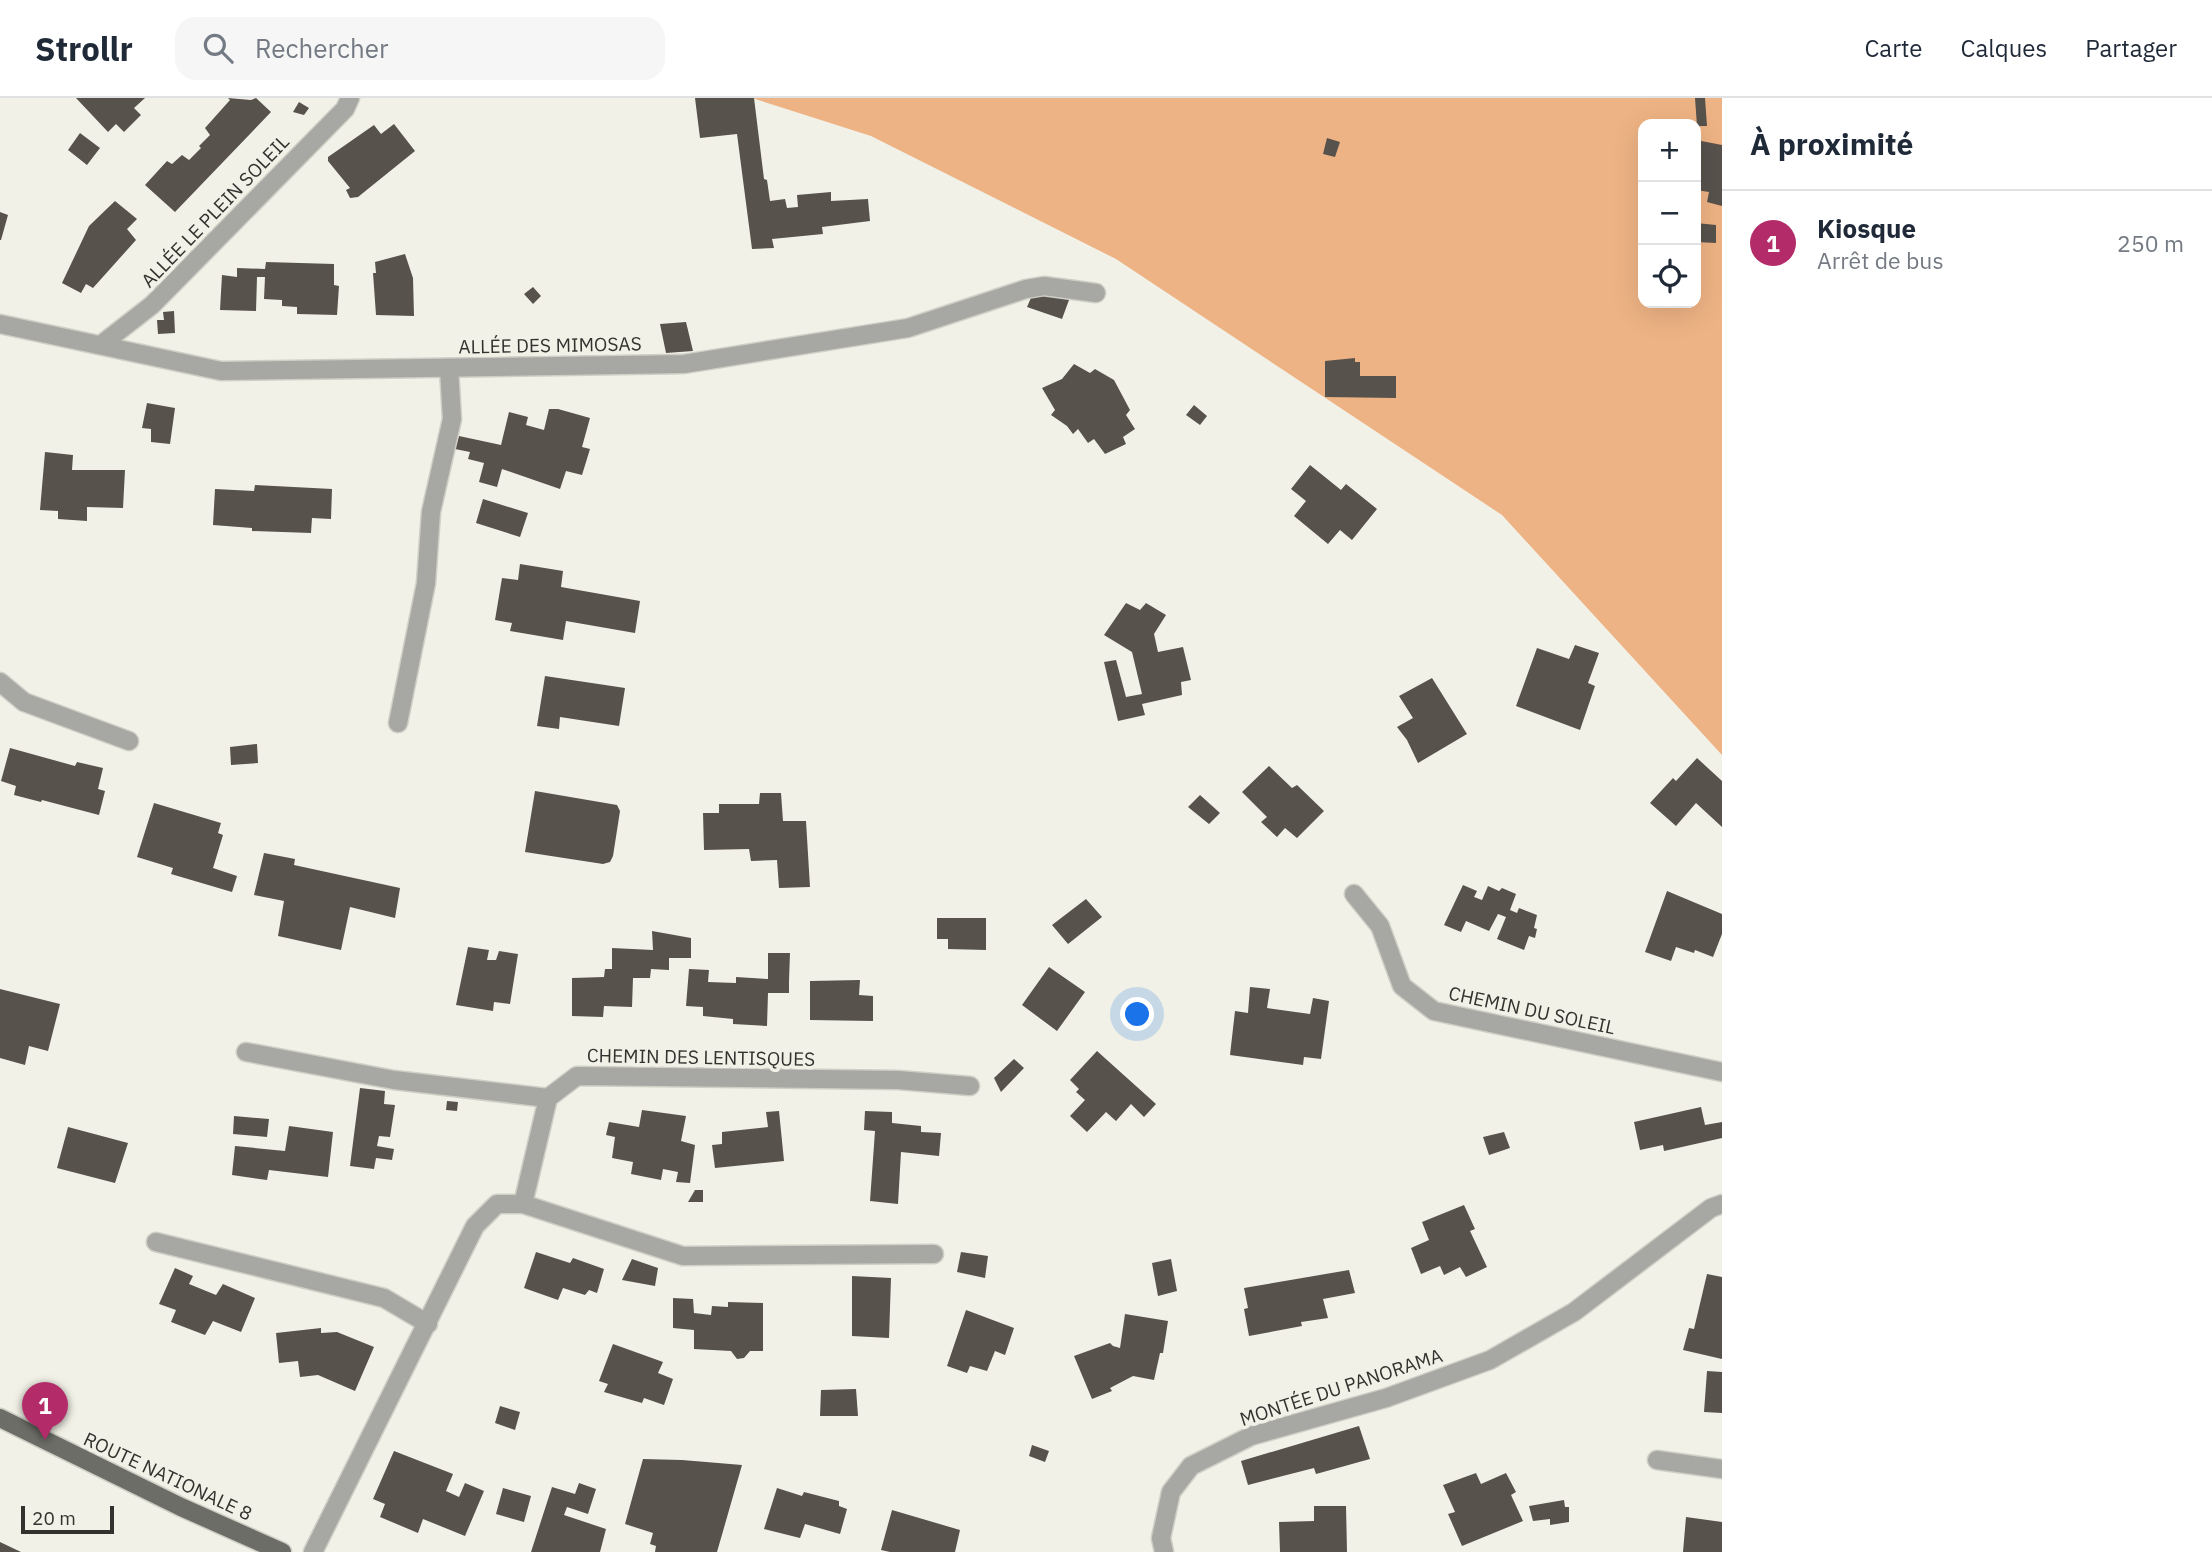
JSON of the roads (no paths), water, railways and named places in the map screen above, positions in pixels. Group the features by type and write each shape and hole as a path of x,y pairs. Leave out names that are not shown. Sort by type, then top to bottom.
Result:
{"main road":[{"name":"ROUTE NATIONALE 8","path":"0,1418 181,1507 282,1552"}],"street":[{"name":"ALLÉE LE PLEIN SOLEIL","path":"102,344 152,305 345,108 350,98"},
{"name":"ALLÉE DES MIMOSAS","path":"0,324 221,371 684,363 908,328 1026,289 1044,286 1096,293"},
{"path":"398,723 426,583 431,512 452,419 449,368"},
{"path":"0,682 24,702 129,741"},
{"name":"CHEMIN DU SOLEIL","path":"1354,894 1380,926 1402,986 1434,1012 1722,1072"},
{"path":"246,1052 394,1080 548,1098 523,1204"},
{"name":"CHEMIN DES LENTISQUES","path":"548,1098 577,1076 898,1080 970,1086"},
{"path":"313,1552 475,1226 497,1204 523,1204 683,1256 934,1254"},
{"name":"MONTÉE DU PANORAMA","path":"1164,1552 1161,1538 1171,1492 1191,1466 1251,1436 1386,1398 1490,1360 1574,1312 1711,1208 1722,1204"},
{"path":"156,1242 384,1298 428,1324"},
{"path":"1657,1460 1722,1469"}],"place":[{"name":"Kiosque","path":"45,1440"}]}
